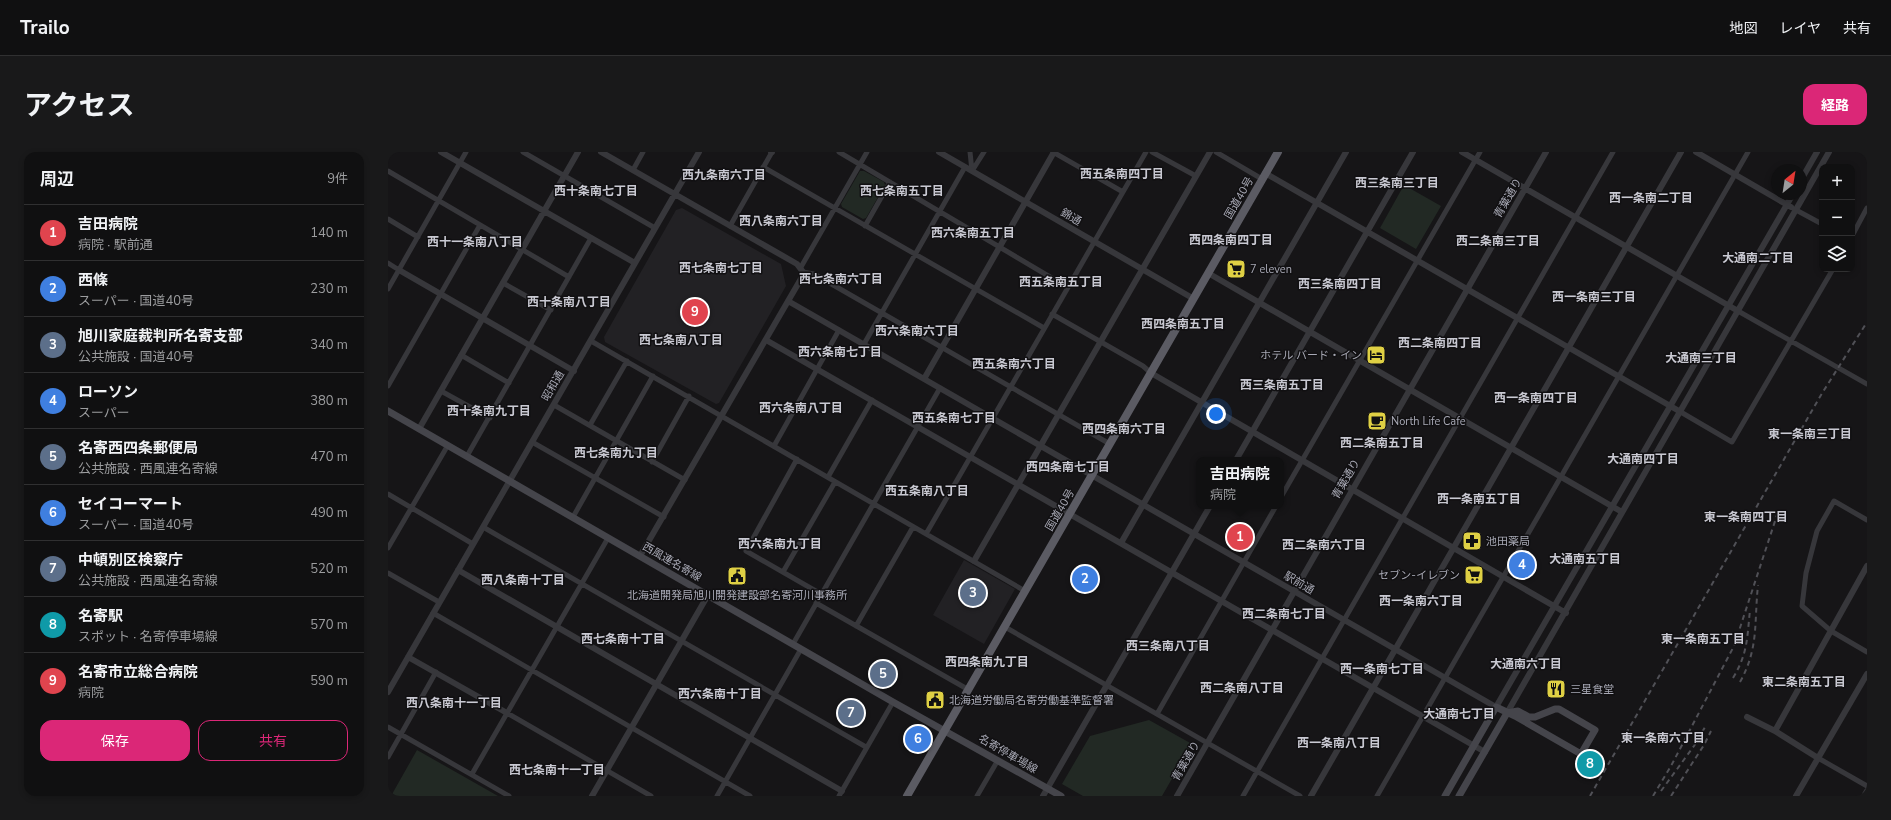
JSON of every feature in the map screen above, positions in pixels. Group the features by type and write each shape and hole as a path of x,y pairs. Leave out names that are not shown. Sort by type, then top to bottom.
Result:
{"highway":[{"name":"国道40号","path":"907,796 1278,152"}],"main road":[{"name":"西風連名寄線","path":"388,411 945,731"},
{"path":"1445,796 1496,707 1507,713 1515,716 1581,754 1595,730 1559,709 1555,709 1535,717 1530,717 1518,711 1507,713"},
{"path":"1459,796 1507,713"},
{"name":"名寄停車場線","path":"945,731 1060,796"}],"street":[{"path":"441,152 635,263"},
{"path":"388,289 466,152"},
{"path":"523,152 655,228"},
{"path":"419,429 578,152"},
{"path":"601,152 730,226 802,270 814,274 1110,444"},
{"path":"633,170 643,152"},
{"name":"昭和通","path":"388,692 699,152"},
{"path":"730,226 771,152"},
{"path":"839,152 1067,287"},
{"path":"640,556 664,518 802,277 802,270 867,152"},
{"name":"錦通","path":"938,152 1142,270 1194,298"},
{"path":"970,152 972,171"},
{"path":"972,171 984,152"},
{"path":"924,379 1054,152 1123,192"},
{"path":"926,534 1146,152"},
{"path":"1152,152 1196,176"},
{"path":"974,561 1210,152"},
{"path":"1216,152 1317,203 1732,442 1831,272"},
{"path":"1121,543 1346,152"},
{"path":"1238,457 1413,152"},
{"path":"1462,152 1867,384"},
{"path":"1284,492 1480,152"},
{"name":"青葉通り","path":"1177,796 1546,152"},
{"path":"1243,796 1613,152"},
{"path":"1311,796 1681,152"},
{"path":"1696,152 1819,222"},
{"path":"1378,796 1748,152"},
{"path":"1807,170 1817,152"},
{"path":"1507,713 1566,613 1679,411 1829,152"},
{"path":"763,167 1044,328"},
{"path":"864,344 965,167"},
{"path":"388,171 569,277"},
{"path":"865,226 890,182"},
{"path":"1496,707 1790,200"},
{"path":"1855,230 1867,208"},
{"path":"388,219 418,237"},
{"path":"388,386 480,225"},
{"path":"467,456 490,418 591,238"},
{"path":"388,263 574,371"},
{"path":"1208,273 1622,512"},
{"path":"503,283 551,310"},
{"name":"駅前通","path":"788,301 1496,707"},
{"path":"1052,314 1143,366 1151,373 1202,403 1566,613"},
{"path":"774,446 839,330"},
{"path":"766,340 1485,752"},
{"path":"591,341 689,396 1025,591"},
{"path":"461,355 509,383"},
{"path":"590,425 627,361"},
{"path":"573,517 653,376"},
{"path":"793,644 940,388"},
{"path":"441,391 490,418"},
{"path":"652,462 689,396"},
{"path":"828,477 872,400"},
{"path":"554,405 685,480"},
{"path":"532,442 664,518"},
{"path":"388,548 448,445"},
{"path":"797,459 746,551 821,594"},
{"path":"783,572 835,482"},
{"path":"388,494 473,544"},
{"path":"1867,520 1834,501 1817,530 1806,574 1802,606 1831,631 1867,652"},
{"path":"1043,796 1208,509"},
{"path":"1157,714 1274,509"},
{"path":"483,527 866,747"},
{"path":"856,626 913,527"},
{"path":"472,774 608,538"},
{"path":"1775,731 1867,566"},
{"path":"458,570 750,738 840,793 893,702"},
{"path":"388,573 439,602"},
{"path":"592,796 708,595"},
{"path":"816,603 969,690"},
{"path":"433,613 750,796"},
{"path":"1005,627 1300,796"},
{"path":"717,796 801,649"},
{"path":"408,657 651,796"},
{"path":"388,757 436,672"},
{"path":"1796,796 1867,674"},
{"path":"1747,717 1775,731 1867,786"},
{"path":"388,727 509,796"},
{"path":"977,796 998,760"},
{"path":"1864,796 1867,791"}],"shaded area":[{"path":"860,171 864,171 884,182 885,185 866,218 863,219 842,207 841,204"},
{"path":"1404,185 1441,206 1416,249 1380,228"},
{"path":"682,208 781,264 786,286 719,403 716,404 605,342 604,337 676,210"},
{"path":"964,560 1015,589 984,644 933,615"},
{"path":"1149,720 1192,744 1162,796 1083,796 1062,784 1090,736"},
{"path":"417,750 498,796 391,796"}],"railway":[{"path":"1590,796 1821,395 1867,322"},
{"path":"1653,796 1671,766 1734,646 1778,512"},
{"path":"1740,682 1746,670 1753,646 1758,585"},
{"path":"1733,678 1742,661 1747,637 1750,610"},
{"path":"1661,791 1694,746 1705,727"},
{"path":"1671,796 1704,745 1711,731"}],"place":[{"name":"7 eleven","path":"1236,269"},
{"name":"名寄市立総合病院","path":"695,312"},
{"name":"ホテル バード・イン","path":"1376,355"},
{"name":"North Life Cafe","path":"1377,421"},
{"name":"吉田病院","path":"1240,537"},
{"name":"池田薬局","path":"1472,541"},
{"name":"ローソン","path":"1522,565"},
{"name":"セブン-イレブン","path":"1474,575"},
{"name":"北海道開発局旭川開発建設部名寄河川事務所","path":"737,576"},
{"name":"西條","path":"1085,579"},
{"name":"旭川家庭裁判所名寄支部","path":"973,593"},
{"name":"名寄西四条郵便局","path":"883,674"},
{"name":"三星食堂","path":"1556,689"},
{"name":"北海道労働局名寄労働基準監督署","path":"935,700"},
{"name":"中頓別区検察庁","path":"851,713"},
{"name":"セイコーマート","path":"918,739"},
{"name":"名寄駅","path":"1590,764"}],"district":[{"name":"西五条南四丁目","path":"1122,174"},
{"name":"西九条南六丁目","path":"724,175"},
{"name":"西三条南三丁目","path":"1397,183"},
{"name":"西十条南七丁目","path":"596,191"},
{"name":"西七条南五丁目","path":"902,191"},
{"name":"西一条南二丁目","path":"1651,198"},
{"name":"西八条南六丁目","path":"781,221"},
{"name":"西六条南五丁目","path":"973,233"},
{"name":"西四条南四丁目","path":"1231,240"},
{"name":"西二条南三丁目","path":"1498,241"},
{"name":"西十一条南八丁目","path":"475,242"},
{"name":"大通南二丁目","path":"1758,258"},
{"name":"西七条南七丁目","path":"721,268"},
{"name":"西七条南六丁目","path":"841,279"},
{"name":"西五条南五丁目","path":"1061,282"},
{"name":"西三条南四丁目","path":"1340,284"},
{"name":"西一条南三丁目","path":"1594,297"},
{"name":"西十条南八丁目","path":"569,302"},
{"name":"西四条南五丁目","path":"1183,324"},
{"name":"西六条南六丁目","path":"917,331"},
{"name":"西七条南八丁目","path":"681,340"},
{"name":"西二条南四丁目","path":"1440,343"},
{"name":"西六条南七丁目","path":"840,352"},
{"name":"大通南三丁目","path":"1701,358"},
{"name":"西五条南六丁目","path":"1014,364"},
{"name":"西三条南五丁目","path":"1282,385"},
{"name":"西一条南四丁目","path":"1536,398"},
{"name":"西六条南八丁目","path":"801,408"},
{"name":"西十条南九丁目","path":"489,411"},
{"name":"西五条南七丁目","path":"954,418"},
{"name":"西四条南六丁目","path":"1124,429"},
{"name":"東一条南三丁目","path":"1810,434"},
{"name":"西二条南五丁目","path":"1382,443"},
{"name":"西七条南九丁目","path":"616,453"},
{"name":"大通南四丁目","path":"1643,459"},
{"name":"西四条南七丁目","path":"1068,467"},
{"name":"西五条南八丁目","path":"927,491"},
{"name":"西一条南五丁目","path":"1479,499"},
{"name":"東一条南四丁目","path":"1746,517"},
{"name":"西六条南九丁目","path":"780,544"},
{"name":"西二条南六丁目","path":"1324,545"},
{"name":"大通南五丁目","path":"1585,559"},
{"name":"西八条南十丁目","path":"523,580"},
{"name":"西一条南六丁目","path":"1421,601"},
{"name":"西二条南七丁目","path":"1284,614"},
{"name":"西七条南十丁目","path":"623,639"},
{"name":"東一条南五丁目","path":"1703,639"},
{"name":"西三条南八丁目","path":"1168,646"},
{"name":"西四条南九丁目","path":"987,662"},
{"name":"大通南六丁目","path":"1526,664"},
{"name":"西一条南七丁目","path":"1382,669"},
{"name":"東二条南五丁目","path":"1804,682"},
{"name":"西二条南八丁目","path":"1242,688"},
{"name":"西六条南十丁目","path":"720,694"},
{"name":"西八条南十一丁目","path":"454,703"},
{"name":"大通南七丁目","path":"1459,714"},
{"name":"東一条南六丁目","path":"1663,738"},
{"name":"西一条南八丁目","path":"1339,743"},
{"name":"西七条南十一丁目","path":"557,770"}]}
